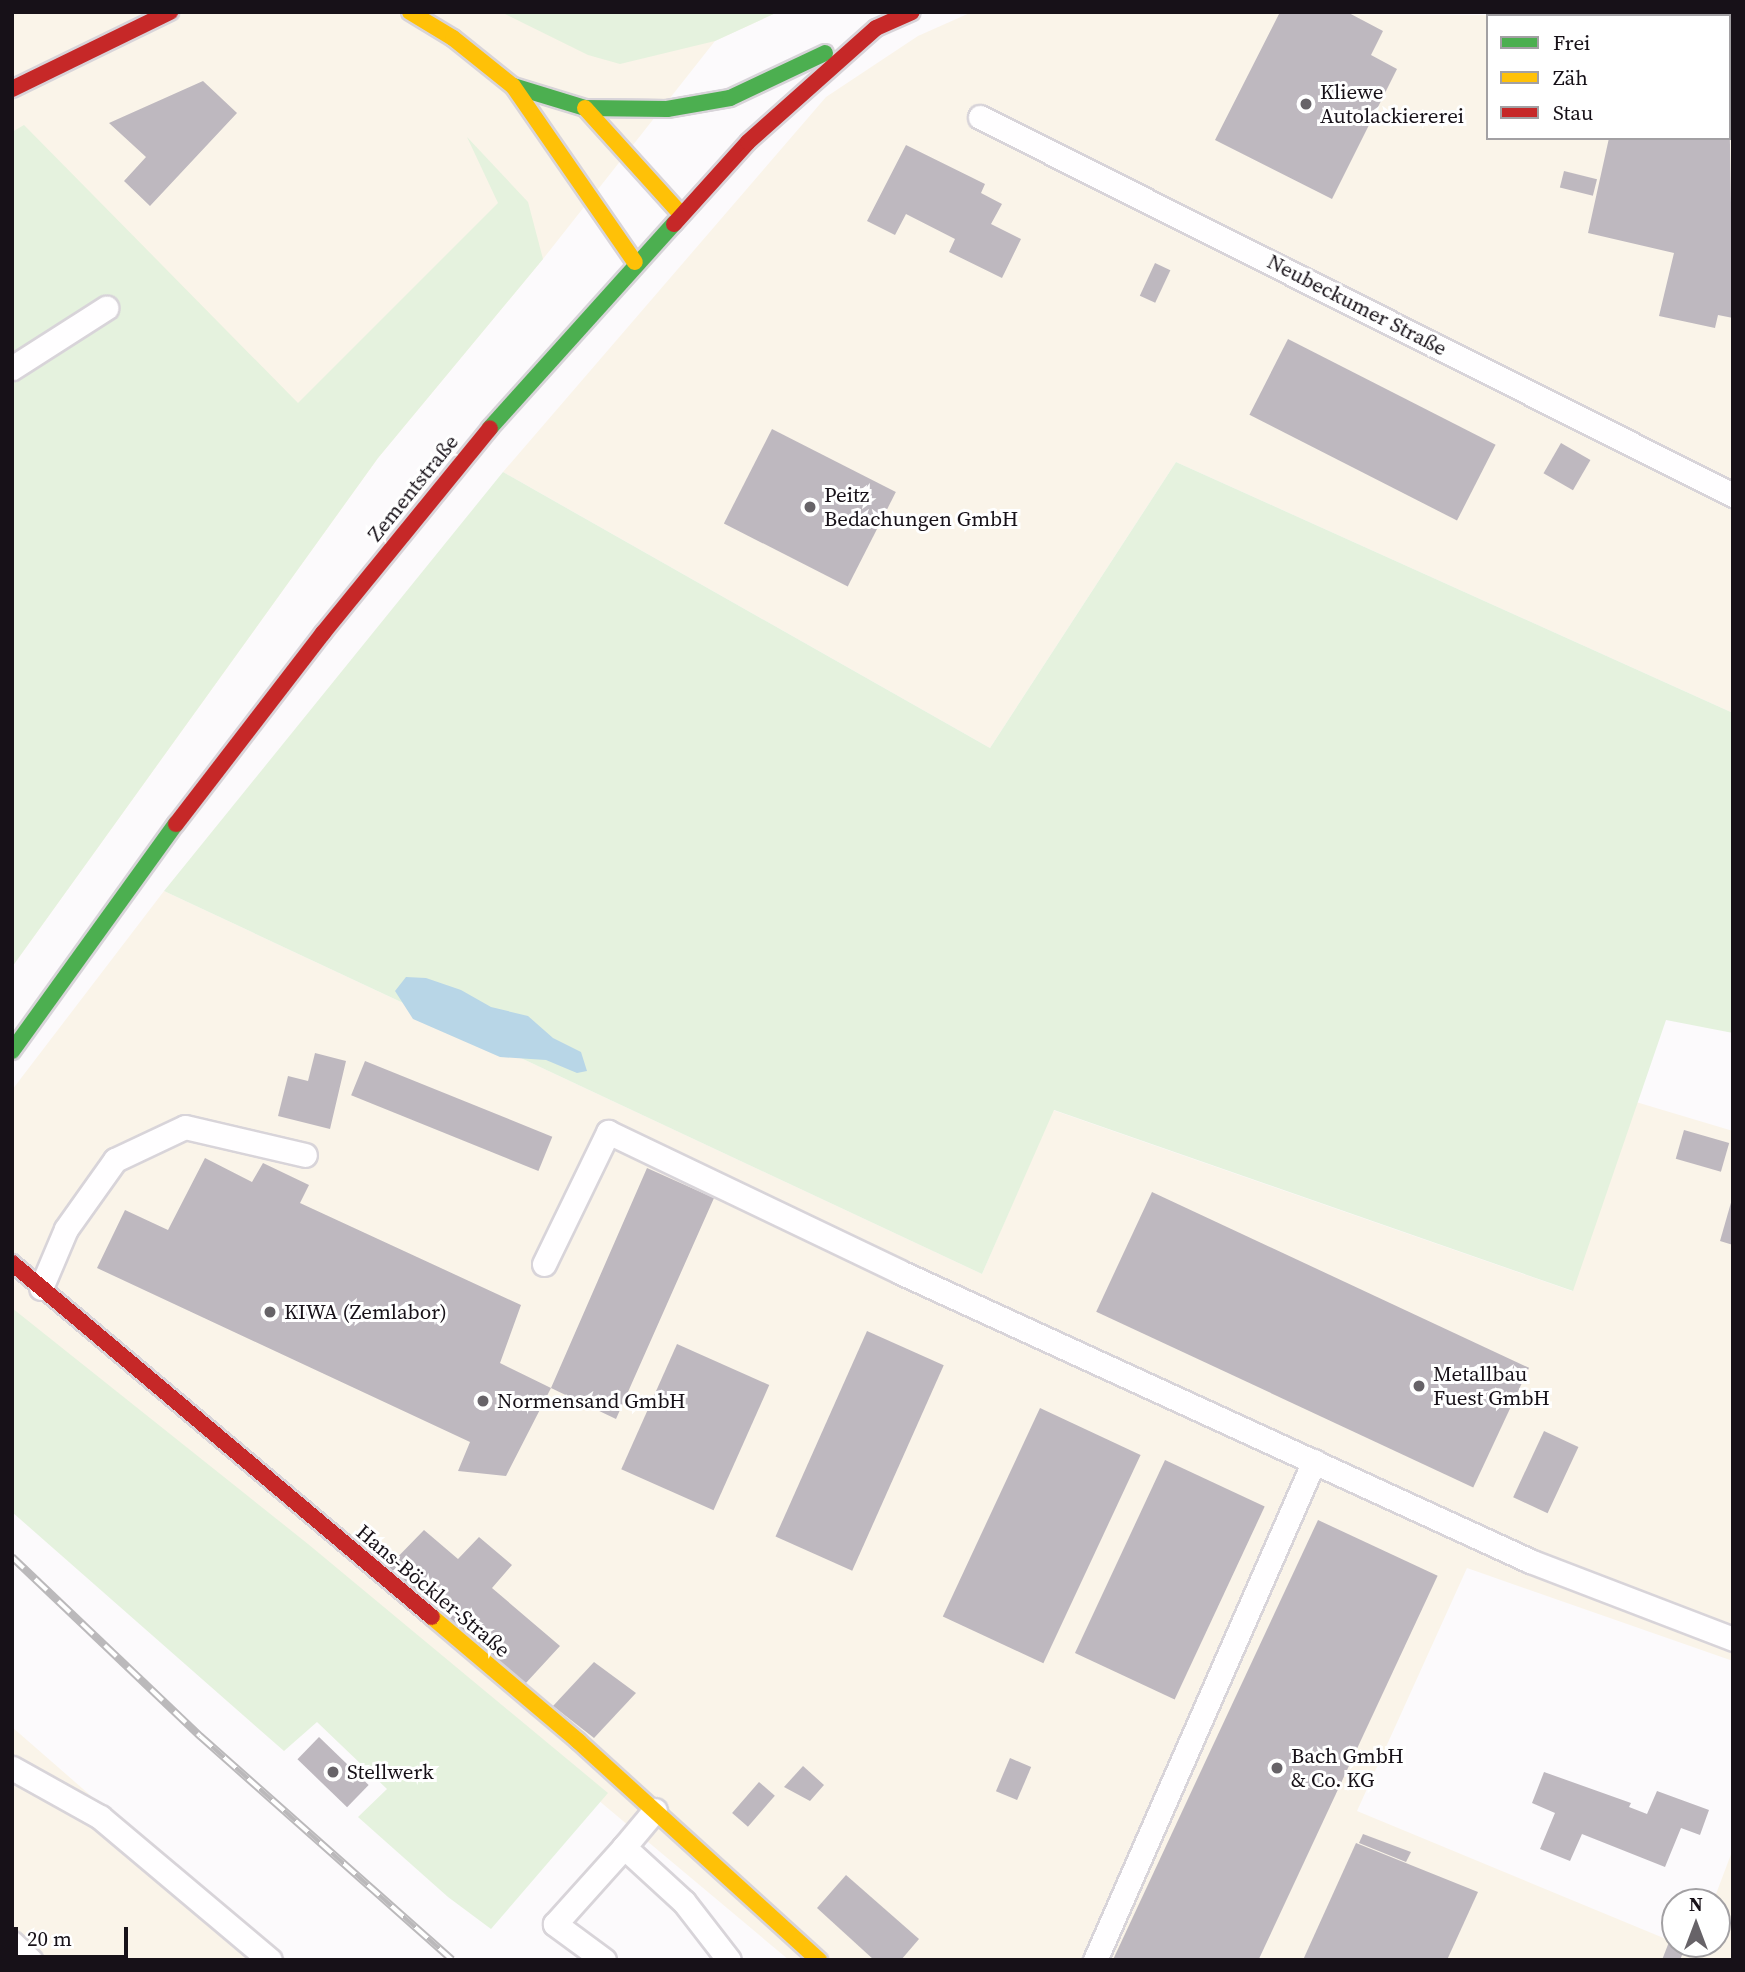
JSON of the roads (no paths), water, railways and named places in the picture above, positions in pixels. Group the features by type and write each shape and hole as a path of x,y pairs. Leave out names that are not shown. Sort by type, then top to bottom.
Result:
{"street":[{"path":"12,89 170,12"},
{"path":"410,12 453,38 513,86 635,262"},
{"name":"Zementstraße","path":"12,1051 144,866 323,633 480,439 680,213 807,85 876,28 912,12"},
{"path":"513,86 585,108 630,112 730,98 876,28"},
{"path":"585,108 680,213"},
{"name":"Hans-Böckler-Straße","path":"12,1263 654,1810 819,1960"}],"lane":[{"name":"Neubeckumer Straße","path":"980,117 1733,495"},
{"path":"12,368 106,308"},
{"path":"41,1287 66,1229 115,1160 185,1127 305,1155"},
{"path":"544,1264 608,1132 1531,1561 1733,1639"},
{"path":"1095,1960 1314,1461"},
{"path":"12,1768 100,1817 270,1960"},
{"path":"604,1960 555,1924 654,1810"},
{"path":"624,1847 684,1902 729,1960"},
{"path":"12,1943 30,1960"}],"water":[{"path":"406,977 426,978 461,990 491,1007 528,1016 553,1038 581,1052 587,1071 577,1073 546,1060 500,1057 413,1019 395,991"}],"railway":[{"path":"12,1557 200,1736 452,1960"}],"place":[{"name":"Kliewe Autolackiererei","path":"1306,104"},
{"name":"Peitz Bedachungen GmbH","path":"810,507"},
{"name":"KIWA (Zemlabor)","path":"270,1312"},
{"name":"Metallbau Fuest GmbH","path":"1419,1386"},
{"name":"Normensand GmbH","path":"483,1401"},
{"name":"Bach GmbH & Co. KG","path":"1277,1768"},
{"name":"Stellwerk","path":"333,1772"}]}
